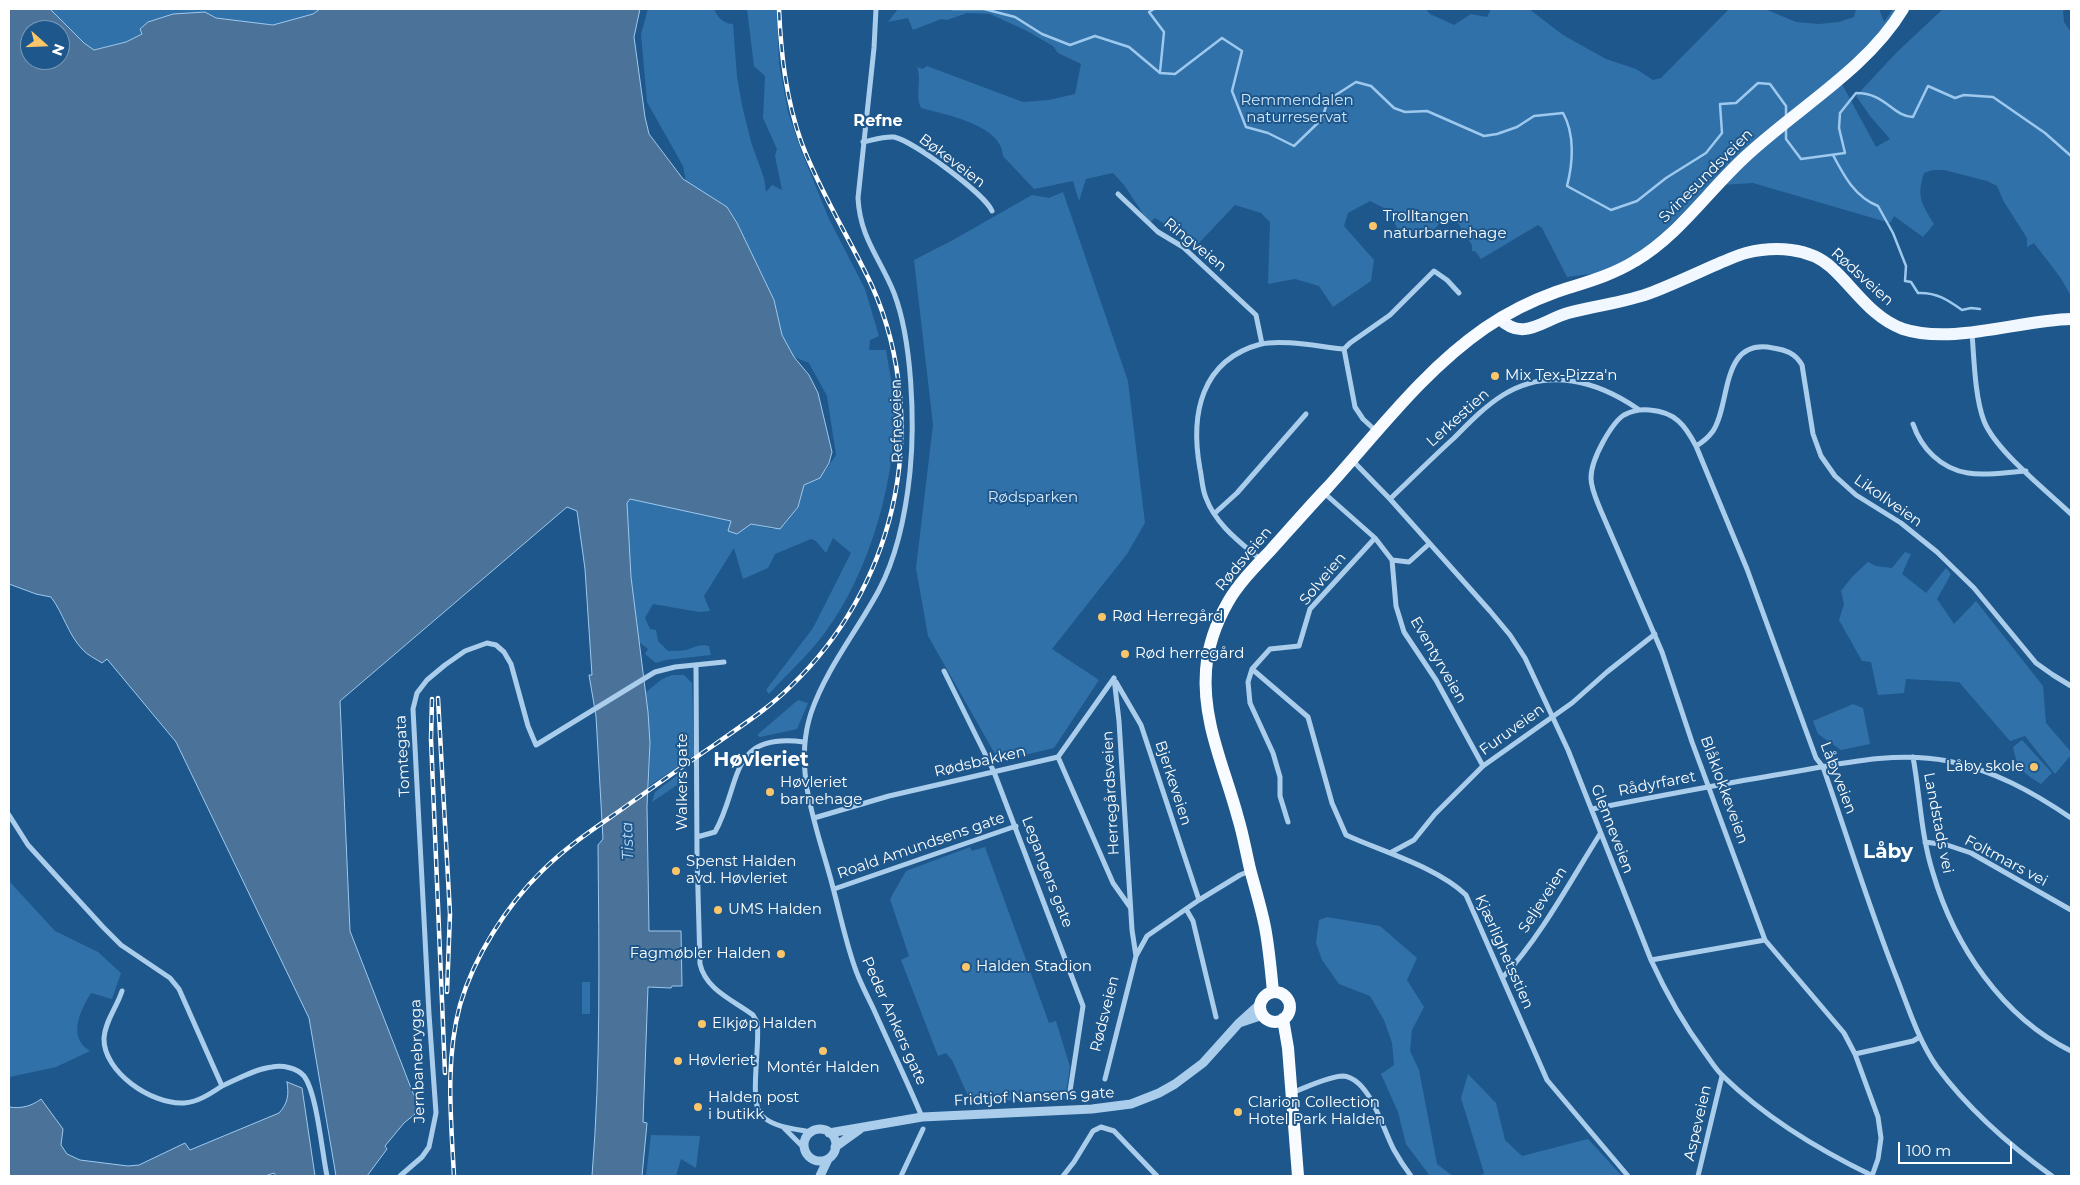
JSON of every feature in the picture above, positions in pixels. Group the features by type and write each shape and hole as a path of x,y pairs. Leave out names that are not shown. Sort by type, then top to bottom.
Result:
{"highway":[{"name":"Svinesundsveien","path":"1500,318 1556,292 1601,278 1642,257 1674,231 1726,175 1879,43 1903,9"},
{"name":"Rødsveien","path":"1250,871 1239,820 1214,742 1207,712 1206,679 1211,642 1221,616 1236,591 1261,560 1377,432 1438,367 1465,342 1500,318"},
{"path":"1250,871 1265,927 1273,992"},
{"path":"1273,992 1285,995 1290,1003 1289,1012 1283,1019 1272,1021 1262,1009 1265,996 1273,992"},
{"path":"1283,1019 1288,1048 1298,1176"}],"main road":[{"name":"Rødsveien","path":"1524,329 1566,313 1621,302 1651,293 1744,253 1772,248 1795,250 1817,258 1831,266 1876,314 1903,328 1920,333 1971,332 2071,319"},
{"path":"1512,311 1516,320 1524,329"},
{"path":"1500,318 1507,326 1524,329"}],"street":[{"name":"Refneveien","path":"814,818 805,780 804,742 811,713 820,690 881,587 892,561 902,527 910,471 911,401 908,351 903,325 894,293 862,229 859,214 858,198 874,48 876,9"},
{"name":"Bøkeveien","path":"863,142 888,137 909,143 942,165 976,192 992,211"},
{"name":"Ringveien","path":"1118,194 1158,232 1183,247 1256,315 1262,344"},
{"path":"1344,349 1390,315 1434,272 1446,280 1459,293"},
{"path":"1971,332 1984,420 1992,438 2071,514"},
{"path":"1261,560 1224,528 1206,498 1196,449 1195,429 1202,398 1208,382 1217,368 1234,354 1262,344 1296,344 1344,349"},
{"name":"Likollveien","path":"1696,446 1707,439 1714,430 1732,368 1741,355 1755,348 1771,347 1788,351 1797,357 1802,365 1813,434 1821,456 1835,476 1856,494 1901,523 1937,552 1974,588 2036,663 2071,686"},
{"path":"1344,349 1355,407 1363,419 1377,432"},
{"name":"Lerkestien","path":"1390,499 1482,410 1503,395 1535,381 1578,381 1618,395 1638,409"},
{"name":"Låbyveien","path":"1638,409 1669,414 1689,433 1696,446 1746,569 1816,758 1823,767 1885,946 1920,1037 1937,1066 1980,1116 2016,1150 2052,1176"},
{"name":"Blåklokkeveien","path":"1638,409 1623,415 1609,433 1593,464 1591,479 1601,511 1656,634 1765,940 1846,1036 1855,1054 1879,1123 1881,1138 1873,1176"},
{"path":"1215,514 1245,485 1306,414"},
{"path":"1913,424 1918,439 1927,450 1943,464 1951,468 1967,473 2026,471"},
{"name":"Glenneveien","path":"1352,459 1390,499 1510,635 1526,658 1553,716 1592,809 1600,834 1651,960 1665,992 1682,1023 1722,1076 1764,1111 1815,1146 1873,1176"},
{"path":"1323,492 1374,538 1392,560 1409,562 1430,544"},
{"name":"Solveien","path":"1252,669 1270,649 1299,646 1310,609 1374,538"},
{"name":"Eventyrveien","path":"1392,560 1396,606 1404,632 1436,680 1483,766"},
{"name":"Furuveien","path":"1390,853 1414,840 1435,814 1483,766 1572,703 1606,672 1656,634"},
{"name":"Tomtegata","path":"426,963 413,709 416,693 427,680 465,651 486,644 496,645 504,652 512,664 528,726 536,745 650,675 669,668 724,662"},
{"name":"Walkers gate","path":"696,665 700,964 702,972 712,986 753,1015 757,1022 756,1105 763,1117 784,1127 812,1132"},
{"path":"1252,669 1248,682 1250,703 1273,753 1280,777 1280,796 1288,822"},
{"name":"Kjærlighetsstien","path":"1252,669 1308,717 1332,804 1346,835 1390,853 1455,884 1466,895 1547,1080 1628,1176"},
{"name":"Legangers gate","path":"944,672 994,772 1083,1006 1070,1091"},
{"path":"1114,678 1058,757 1113,883 1130,908"},
{"name":"Bjerkeveien","path":"1114,678 1141,725 1199,900"},
{"name":"Herregårdsveien","path":"1114,678 1119,721 1130,908"},
{"path":"697,836 714,832 743,760 753,750 769,742 786,740 804,742"},
{"name":"Rødsbakken","path":"814,818 889,796 1058,757"},
{"name":"Rådyrfaret","path":"1592,809 1709,786 1823,767 1884,758 1913,757 1948,761 1998,777 2031,792 2071,818"},
{"name":"Landstads vei","path":"1913,757 1925,842 1941,898 1953,928 1965,949 1992,986 2011,1006 2050,1039 2071,1051"},
{"path":"9,815 28,845 102,927 121,946 170,978 179,989 222,1086"},
{"name":"Peder Ankers gate","path":"814,818 854,967 922,1117"},
{"name":"Roald Amundsens gate","path":"834,889 1016,826"},
{"name":"Seljeveien","path":"1503,977 1547,918 1600,834"},
{"name":"Foltmars vei","path":"1925,842 1947,845 1971,853 2071,910"},
{"name":"Rødsveien","path":"1105,1080 1136,956 1142,944 1151,932 1199,900 1250,871"},
{"name":"Rødsveien","path":"1130,908 1136,956"},
{"path":"1186,909 1193,921 1216,1017"},
{"path":"1651,960 1765,940"},
{"name":"Jernbanebrygga","path":"400,1176 422,1157 429,1147 436,1112 426,963"},
{"path":"122,991 106,1026 104,1045 112,1064 126,1079 150,1096 175,1103 197,1101 222,1086 274,1066 296,1070 303,1074 313,1098 327,1176"},
{"name":"Fridtjof Nansens gate","path":"829,1133 922,1117 1092,1109 1131,1104 1159,1093 1188,1075 1203,1063 1239,1023 1262,1009"},
{"path":"1855,1054 1920,1037"},
{"path":"1291,1093 1333,1077 1344,1076 1359,1083 1367,1092 1394,1150 1411,1176"},
{"name":"Aspeveien","path":"1698,1176 1722,1076"},
{"name":"Walkers gate","path":"784,1127 804,1148"},
{"name":"Fridtjof Nansens gate","path":"835,1147 862,1127"},
{"path":"1062,1176 1074,1162 1095,1129 1101,1127 1114,1131 1158,1176"},
{"path":"820,1176 828,1159 833,1154 835,1147 834,1139 829,1133 818,1130 812,1132 806,1138 804,1148 808,1155 815,1160 828,1159"},
{"path":"901,1176 923,1130"},
{"path":"815,1160 816,1176"}],"green space":[{"path":"50,9 320,9 313,14 273,25 216,18 205,12 142,32 142,34 126,42 93,50 70,29 70,20 61,20"},
{"path":"648,9 714,9 721,20 733,24 737,77 742,105 751,142 764,178 766,192 772,185 782,190 775,156 777,149 763,118 765,76 754,66 747,9 777,9 779,63 788,112 829,219 865,289 879,336 870,340 869,350 886,350 895,414 889,474 874,536 849,594 833,621 810,651 769,694 766,690 813,628 851,553 833,538 826,553 816,541 811,539 775,554 768,568 743,579 734,548 704,596 710,611 699,612 653,604 645,618 650,629 656,630 658,641 668,651 684,650 706,645 709,646 711,655 666,660 656,663 645,654 648,649 639,642 631,577 627,503 630,499 731,521 728,531 751,524 772,529 784,525 798,507 804,485 820,478 836,455 827,396 809,363 794,357 782,335 774,300 737,223 727,207 686,182 683,166 647,102 641,34"},
{"name":"Remmendalen naturreservat","path":"898,9 1426,9 1430,14 1454,25 1471,14 1487,17 1491,9 1529,9 1563,35 1606,59 1636,69 1653,80 1661,78 1729,9 1765,9 1796,22 1819,24 1839,22 1854,17 1856,9 1879,9 1884,22 1893,9 1899,9 1885,30 1837,75 1876,147 1890,139 1856,96 1897,52 1943,9 2063,9 2064,22 2071,32 2071,296 2060,277 2034,243 2027,247 2027,238 2004,202 1997,186 1987,181 1944,170 1933,170 1924,173 1920,188 1921,200 1934,224 1923,237 1894,216 1890,223 1753,183 1721,185 1677,219 1653,243 1627,260 1598,273 1567,277 1542,228 1538,225 1481,259 1475,251 1472,251 1472,245 1456,220 1439,224 1432,231 1425,228 1401,234 1386,209 1370,201 1348,213 1344,226 1374,260 1371,281 1333,307 1319,286 1295,279 1268,284 1270,222 1261,213 1235,205 1198,244 1155,218 1149,223 1124,185 1113,173 1086,179 1079,201 1073,181 1034,189 1003,156 1000,145 993,136 970,123 921,108 919,103 917,67 923,69 927,66 1023,102 1049,100 1075,94 1081,64 1058,53 1053,46 1027,31 990,14 967,13 947,20 941,19 913,30 908,18 888,22"},
{"name":"Rødsparken","path":"1063,192 1128,381 1145,523 1127,554 1052,649 1099,680 1054,748 999,761 928,636 916,568 933,425 914,260 1032,195 1049,198"},
{"path":"1905,552 1911,554 1902,574 1926,593 1946,568 1951,574 1937,599 1954,624 1976,601 2043,686 2046,723 2071,752 2071,755 2055,774 2025,736 2010,741 1959,682 1906,679 1904,693 1878,695 1871,662 1862,661 1839,620 1844,604 1841,591 1868,562 1876,566 1892,568"},
{"path":"672,675 684,675 692,683 694,756 649,786 650,743 645,693 662,679"},
{"path":"798,700 808,703 797,729 760,737 757,735"},
{"path":"1853,704 1863,708 1870,744 1841,750 1818,734 1813,721"},
{"path":"2022,740 2052,773 2041,784 2025,773 2019,765 2013,747"},
{"path":"686,769 687,776 683,781 652,802 655,792"},
{"name":"Halden Stadion","path":"970,847 972,851 985,847 1049,1023 1056,1021 1070,1067 1065,1099 976,1101 969,1098 952,1060 946,1053 938,1056 901,960 909,956 890,899 906,871"},
{"path":"9,881 55,931 98,952 121,973 112,999 91,993 83,1008 77,1031 79,1039 90,1051 56,1067 10,1077 9,1076"},
{"path":"1327,917 1380,926 1417,958 1407,980 1424,1007 1412,1030 1410,1051 1419,1070 1437,1164 1453,1176 1430,1176 1406,1144 1398,1112 1381,1074 1394,1065 1392,1043 1384,1020 1370,996 1339,984 1322,960 1316,943 1319,920"},
{"path":"582,982 590,982 590,1014 582,1014"},
{"path":"1468,1074 1496,1103 1505,1140 1522,1156 1588,1139 1622,1176 1480,1176 1484,1173 1461,1098"},
{"path":"651,1135 700,1136 696,1168 681,1159 676,1176 646,1176"}],"water":[{"name":"Tista","path":"9,9 50,9 61,20 20,20 20,70 70,70 70,29 94,50 126,42 142,34 140,29 148,22 173,14 205,12 216,18 273,25 313,14 320,9 640,9 634,37 649,134 683,179 727,207 737,223 774,300 782,335 794,357 809,375 818,393 832,452 829,463 820,478 804,485 798,507 780,529 751,524 737,534 728,531 731,521 630,499 627,503 631,577 648,712 650,743 647,806 649,931 681,931 682,986 672,986 671,988 648,987 643,1122 647,1123 642,1176 592,1176 598,1052 598,845 603,839 596,716 589,675 592,675 585,569 577,511 567,507 340,701 350,931 418,1106 415,1114 404,1123 385,1146 387,1149 367,1176 336,1176 309,1018 176,742 107,659 102,663 82,649 73,637 51,597 36,594 9,584"},
{"path":"287,1082 302,1088 315,1176 276,1176 274,1173 265,1176 9,1176 9,1107 18,1108 26,1106 41,1099 63,1129 61,1145 67,1154 80,1160 128,1166 139,1165 185,1143 190,1150 279,1113 287,1099"}],"waterway":[{"path":"952,9 984,9 1015,17 1042,34 1070,45 1095,36 1129,47 1160,73 1175,74 1222,38 1242,51 1232,91 1246,127 1268,133 1294,146 1322,119 1328,100 1356,82 1371,86 1394,108 1405,112 1427,111 1484,136 1517,127 1534,116 1563,113 1570,130 1572,149 1571,168 1567,186 1611,210 1637,201 1666,178 1706,153 1722,133 1720,104 1736,103 1758,83 1770,84 1786,106 1786,118"},
{"path":"1154,9 1149,12 1164,32 1160,72"},
{"path":"1786,128 1786,139 1801,159 1845,153 1839,128 1840,113 1856,93 1875,97 1899,113 1913,117 1928,86 1955,98 1964,95 1993,97 2045,133 2071,156"},
{"path":"1833,155 1851,185 1863,197 1878,206 1893,233 1906,266 1905,281 1911,282 1918,293 1936,295 1962,310 1980,309"}],"railway":[{"path":"454,1176 450,1090 455,1026 460,1005 474,969 504,916 529,885 569,847 754,717 791,686 826,648 854,605 876,559 892,509 897,481 901,425 900,396 891,340 872,286 818,181 796,127 785,77 779,9"},
{"path":"438,698 450,914 447,992"},
{"path":"432,699 431,739 445,1073"}],"place":[{"name":"Trolltangen naturbarnehage","path":"1373,226"},
{"name":"Mix Tex-Pizza'n","path":"1495,376"},
{"name":"Rød Herregård","path":"1102,617"},
{"name":"Rød herregård","path":"1125,654"},
{"name":"Låby skole","path":"2034,767"},
{"name":"Høvleriet barnehage","path":"770,792"},
{"name":"Spenst Halden avd. Høvleriet","path":"676,871"},
{"name":"UMS Halden","path":"718,910"},
{"name":"Fagmøbler Halden","path":"781,954"},
{"name":"Halden Stadion","path":"966,967"},
{"name":"Elkjøp Halden","path":"702,1024"},
{"name":"Montér Halden","path":"823,1051"},
{"name":"Høvleriet","path":"678,1061"},
{"name":"Halden post i butikk","path":"698,1107"},
{"name":"Clarion Collection Hotel Park Halden","path":"1238,1112"}],"district":[{"name":"Refne","path":"878,121"},
{"name":"Høvleriet","path":"761,760"},
{"name":"Låby","path":"1888,852"}]}
